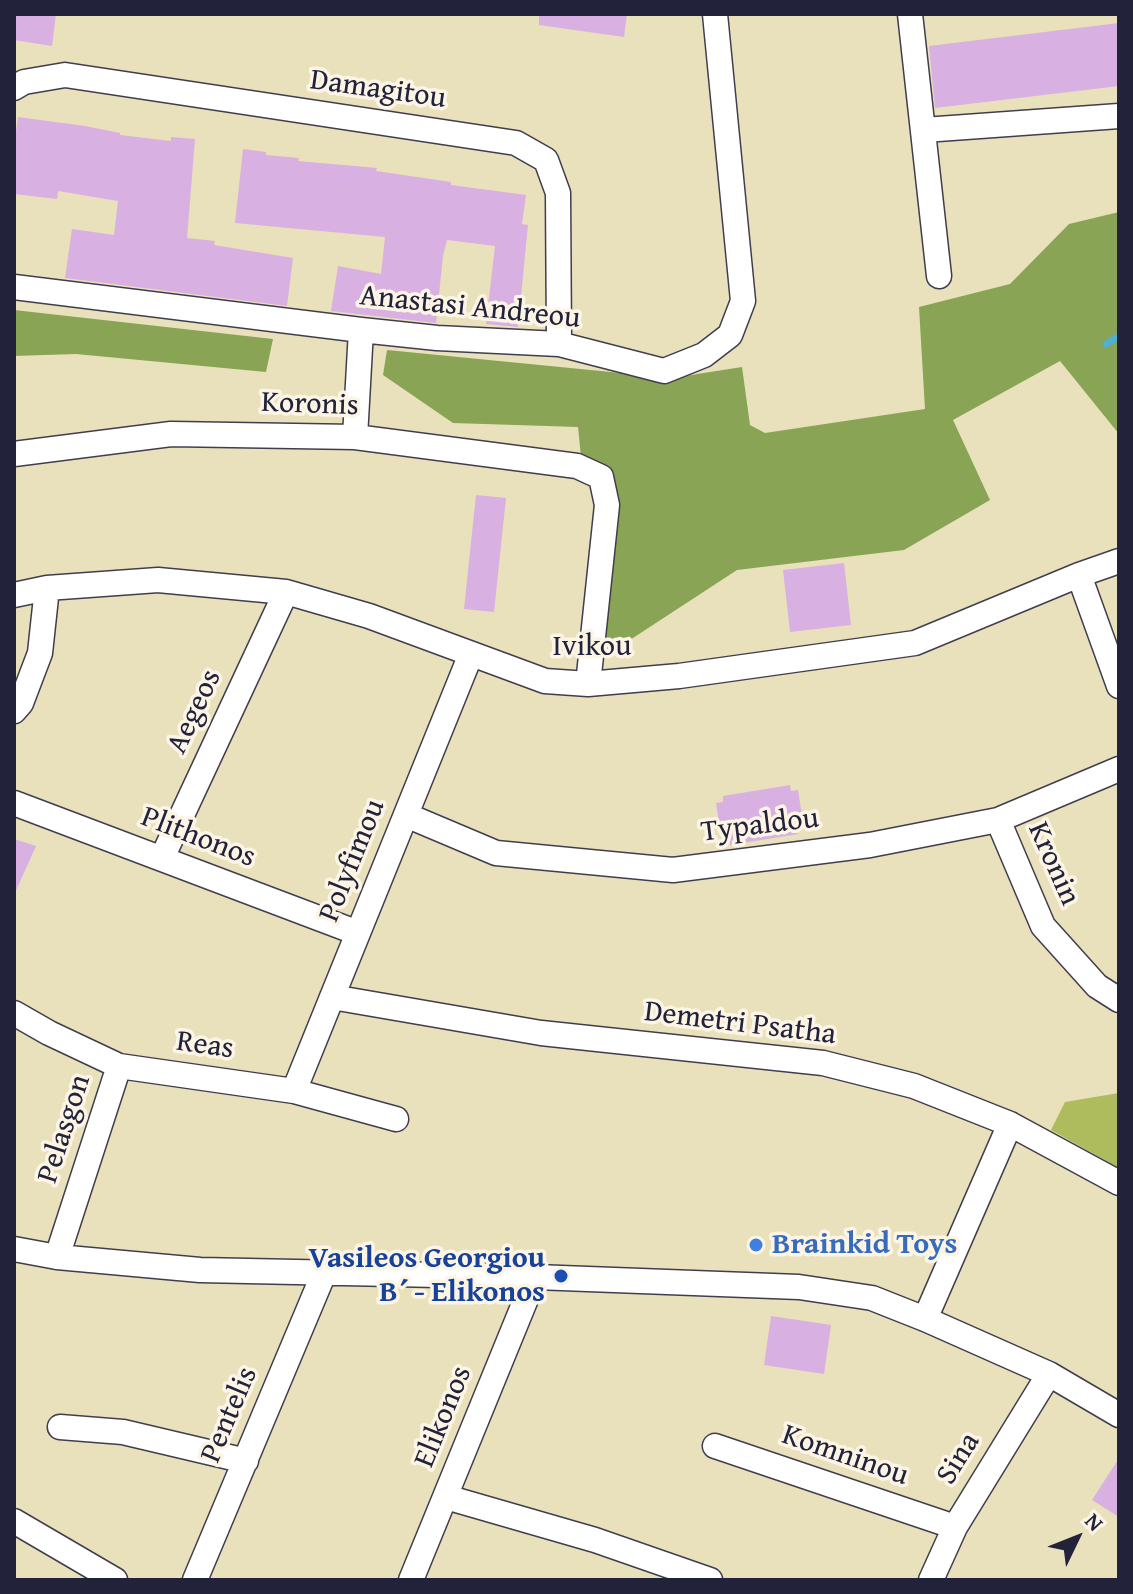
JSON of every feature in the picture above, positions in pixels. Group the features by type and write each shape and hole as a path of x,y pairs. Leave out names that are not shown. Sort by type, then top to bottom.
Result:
{"street":[{"name":"Anastasi Andreou","path":"14,287 437,338 559,344 664,371 704,355 730,335 743,301 715,14"},
{"path":"910,14 939,276"},
{"name":"Damagitou","path":"14,88 24,82 65,75 516,143 546,160 558,193 559,344"},
{"path":"924,130 1119,116"},
{"path":"355,437 361,330"},
{"name":"Koronis","path":"14,454 171,434 355,437 577,466 601,477 607,505 588,684"},
{"name":"Ivikou","path":"14,595 47,588 158,580 286,592 369,616 545,681 588,684 679,676 915,643 1119,561"},
{"path":"1079,575 1119,686"},
{"path":"14,711 21,703 40,653 47,588"},
{"name":"Aegeos","path":"162,858 286,592"},
{"name":"Polyfimou","path":"294,1091 471,654"},
{"name":"Typaldou","path":"406,815 496,853 673,870 870,845 998,820 1119,769"},
{"name":"Plithonos","path":"14,803 358,933"},
{"name":"Kronin","path":"998,820 1043,926 1097,986 1119,1000"},
{"name":"Demetri Psatha","path":"332,997 541,1033 823,1063 914,1086 1010,1124 1119,1183"},
{"name":"Reas","path":"14,1013 119,1066 294,1091 396,1119"},
{"name":"Pelasgon","path":"57,1257 119,1066"},
{"path":"925,1319 1010,1124"},
{"path":"14,1249 57,1257 200,1270 535,1277 799,1287 872,1298 925,1319 1049,1374 1119,1415"},
{"name":"Pentelis","path":"195,1580 324,1273"},
{"name":"Elikonos","path":"411,1580 535,1277"},
{"name":"Sina","path":"931,1580 955,1527 1049,1374"},
{"path":"60,1427 123,1432 246,1461"},
{"name":"Komninou","path":"715,1446 955,1527"},
{"path":"446,1497 595,1540 710,1580"},
{"path":"14,1521 115,1580"}],"green space":[{"path":"1119,212 1119,434 1060,361 953,420 990,500 904,550 737,570 610,653 599,641 618,502 581,457 578,427 453,423 383,375 387,350 672,378 742,367 750,425 765,433 925,409 919,307 1010,284 1069,224"},
{"path":"14,310 273,339 266,372 76,354 14,356"},
{"path":"1119,1093 1119,1168 1051,1130 1065,1102"}],"building":[{"path":"14,14 56,14 52,46 14,40"},
{"path":"539,14 627,14 624,37 539,25"},
{"path":"1119,23 1119,86 935,108 929,46"},
{"path":"18,117 85,126 120,135 171,141 171,137 195,139 187,238 293,258 287,306 65,278 72,229 114,235 118,201 58,191 57,199 14,194 14,145"},
{"path":"243,149 299,158 298,161 377,168 376,171 451,182 451,185 526,195 522,224 528,225 518,327 486,324 495,246 447,240 436,323 331,311 338,266 381,274 385,237 235,223"},
{"path":"476,495 506,498 494,612 464,609"},
{"path":"844,563 851,625 790,632 783,570"},
{"path":"790,785 791,791 798,790 804,828 797,829 798,834 730,845 729,840 722,841 716,803 723,802 723,796"},
{"path":"14,839 36,846 14,895"},
{"path":"771,1316 831,1325 824,1374 764,1365"},
{"path":"1119,1458 1119,1517 1092,1500"}],"waterway":[{"path":"1106,344 1119,336"}],"place":[{"name":"Brainkid Toys","path":"756,1245"},
{"name":"Vasileos Georgiou B´ - Elikonos","path":"561,1276"}]}
